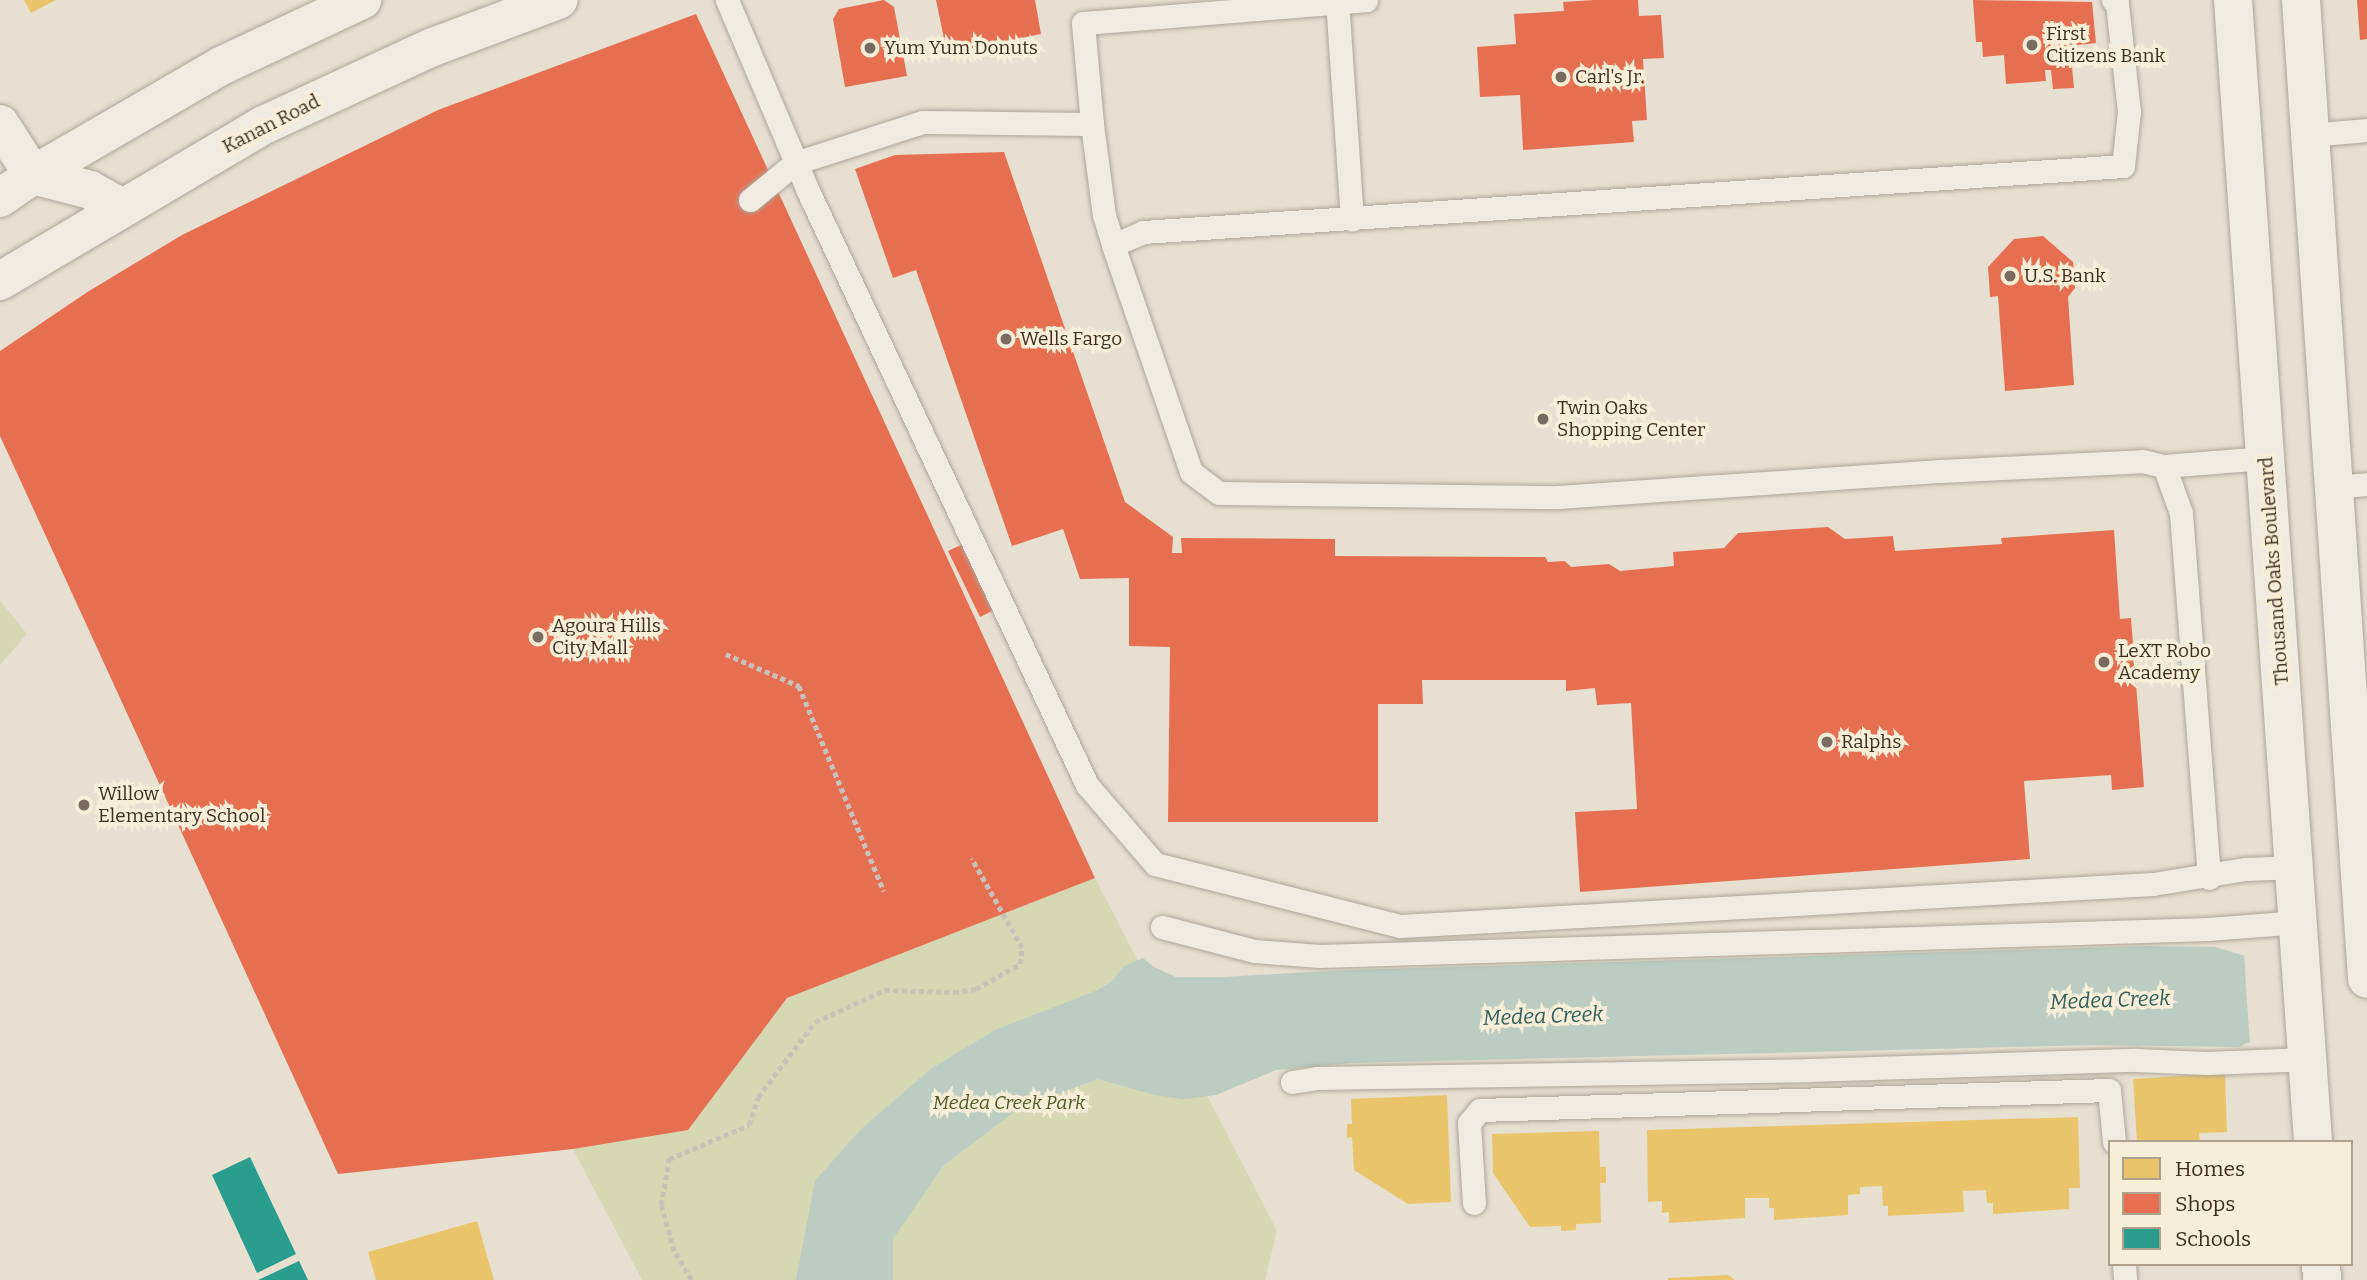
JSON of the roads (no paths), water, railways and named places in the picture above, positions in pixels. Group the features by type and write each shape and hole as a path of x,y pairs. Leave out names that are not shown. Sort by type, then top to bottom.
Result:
{"main road":[{"path":"0,198 33,175 220,66 362,0"},
{"name":"Kanan Road","path":"0,281 265,124 433,47 558,0"},
{"name":"Thousand Oaks Boulevard","path":"2233,0 2301,936 2313,1140"},
{"path":"2301,0 2310,135 2350,485 2366,963"},
{"path":"0,124 33,175 90,190 121,207"}],"lane":[{"path":"727,0 795,163 1087,785 1155,864 1400,926 2153,884 2209,878 2246,869 2296,867"},
{"path":"1366,0 1083,23 1104,215 1191,472 1219,493 1559,497 1968,470 2142,461 2164,466 2265,458"},
{"path":"1113,245 1143,232 2123,166 2129,112 2117,3 2113,0"},
{"path":"1337,1 1352,219"},
{"path":"750,200 795,163 923,122 1092,124"},
{"path":"2310,135 2367,130"},
{"path":"2164,466 2181,513 2209,878"},
{"path":"1162,927 1255,951 1320,956 2208,929 2301,936"},
{"path":"1292,1083 1316,1078 1810,1070 2136,1060 2206,1063 2307,1053"},
{"path":"1474,1203 1469,1123 1480,1110 2109,1090 2114,1140"}],"water":[{"name":"Medea Creek","path":"2146,946 2215,947 2242,955 2367,951 2367,1037 2247,1043 2239,1047 2098,1045 1352,1063 1276,1070 1216,1095 1183,1099 1154,1095 1098,1079 1018,1109 944,1165 893,1239 893,1280 796,1280 815,1181 861,1129 932,1068 995,1030 1098,990 1112,981 1124,966 1143,958 1154,967 1176,977 1222,977 1349,970"}],"place":[{"name":"First Citizens Bank","path":"2032,45"},
{"name":"Yum Yum Donuts","path":"870,48"},
{"name":"Carl's Jr.","path":"1561,77"},
{"name":"U.S. Bank","path":"2010,276"},
{"name":"Wells Fargo","path":"1006,339"},
{"name":"Twin Oaks Shopping Center","path":"1543,419"},
{"name":"Agoura Hills City Mall","path":"538,637"},
{"name":"LeXT Robo Academy","path":"2104,662"},
{"name":"Ralphs","path":"1827,742"},
{"name":"Willow Elementary School","path":"84,805"}],"park label":[{"name":"Medea Creek Park","path":"1009,1103"}]}
